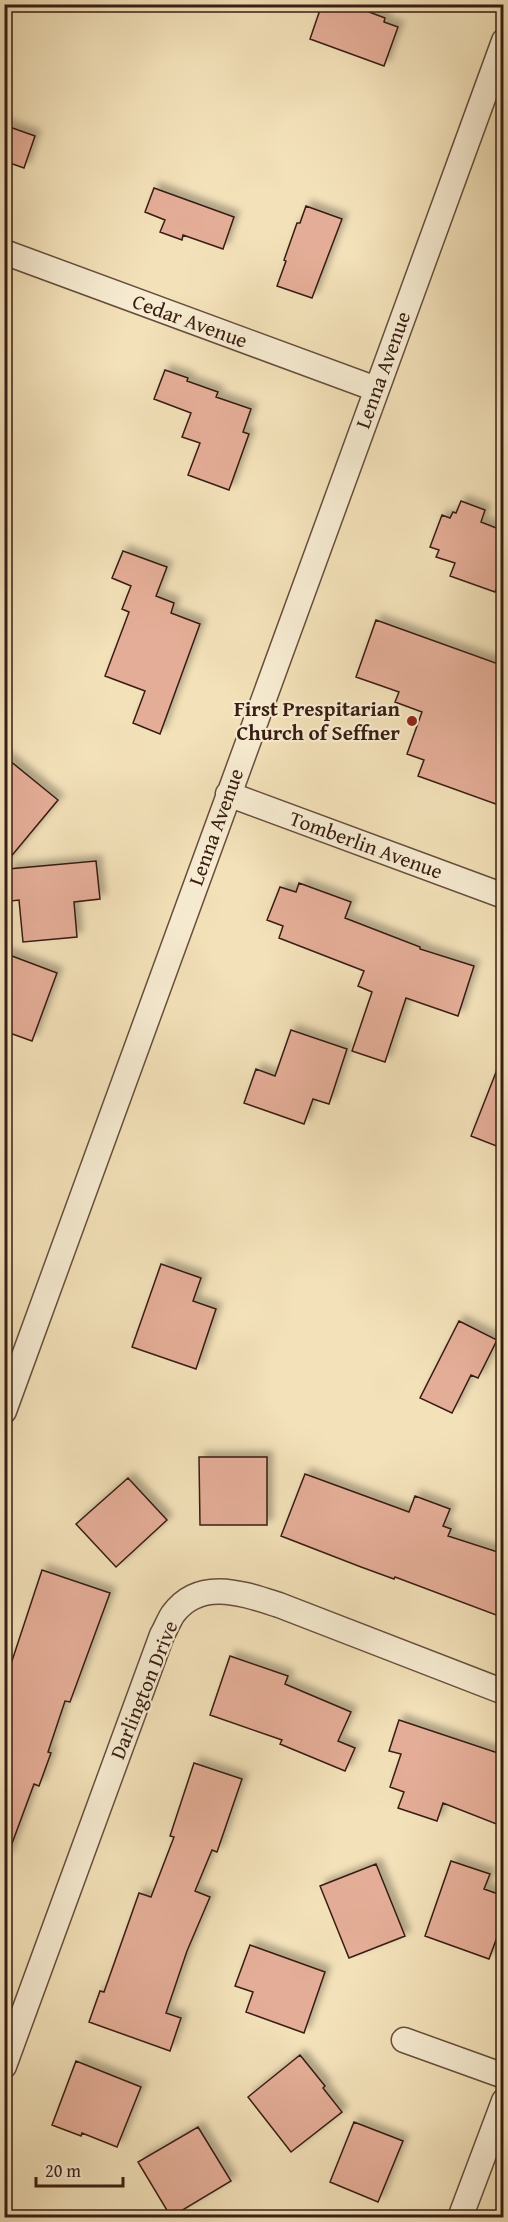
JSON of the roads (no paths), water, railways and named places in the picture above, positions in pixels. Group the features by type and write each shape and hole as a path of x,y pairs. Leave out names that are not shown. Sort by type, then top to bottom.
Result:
{"street":[{"name":"Lenna Avenue","path":"4,1411 504,41"},
{"name":"Cedar Avenue","path":"4,252 376,389"},
{"name":"Tomberlin Avenue","path":"228,794 504,896"},
{"name":"Darlington Drive","path":"4,2066 162,1635 174,1613 189,1600 206,1592 243,1593 504,1692"},
{"path":"404,2040 504,2076"},
{"path":"460,2217 504,2101"}],"place":[{"name":"First Prespitarian Church of Seffner","path":"412,721"}]}
